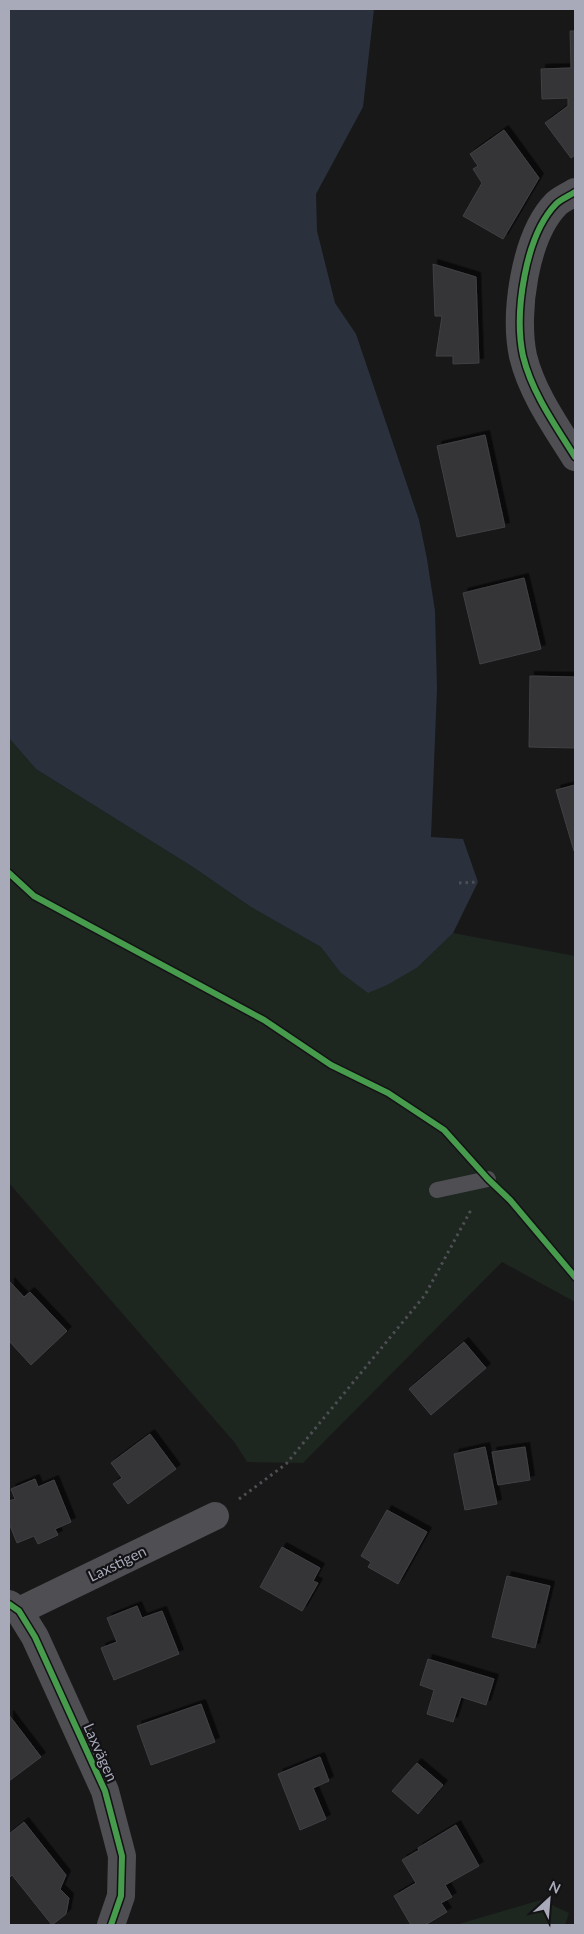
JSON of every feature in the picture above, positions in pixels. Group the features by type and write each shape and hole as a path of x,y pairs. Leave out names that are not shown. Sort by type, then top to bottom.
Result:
{"street":[{"path":"575,192 556,204 538,232 527,264 519,308 523,356 536,392 575,457"},
{"name":"Laxstigen","path":"14,1607 215,1516"},
{"name":"Laxvägen","path":"14,1607 35,1638 105,1790 122,1856 121,1896 110,1925"}],"lane":[{"path":"437,1190 488,1179"}],"path":[{"path":"459,883 478,882"},
{"path":"215,1516 286,1464 425,1295 488,1179"}],"shaded area":[{"path":"9,9 374,9 363,107 316,194 317,231 335,303 356,334 419,520 427,559 435,611 437,689 431,837 463,839 478,882 453,933 418,967 387,985 368,993 340,972 321,947 251,907 193,867 36,769 9,738"},
{"path":"9,738 36,769 193,867 251,907 321,947 340,972 418,967 453,933 575,956 575,1302 502,1262 303,1463 247,1462 235,1443 9,1183"},
{"path":"541,1900 569,1913 565,1925 455,1925"}],"building":[{"path":"570,31 575,31 575,155 571,158 545,123 568,106 568,98 542,99 541,69 571,68"},
{"path":"504,130 539,178 503,239 463,216 482,183 473,169 478,166 470,154"},
{"path":"433,264 476,277 479,363 453,364 453,356 436,356 442,316 435,316"},
{"path":"485,435 505,527 457,537 437,446"},
{"path":"524,578 541,649 480,664 463,593"},
{"path":"530,676 575,677 575,748 529,747"},
{"path":"575,785 575,850 574,851 556,790"},
{"path":"10,1282 24,1297 30,1292 67,1331 31,1365 9,1341"},
{"path":"464,1342 486,1368 431,1415 409,1389"},
{"path":"150,1434 176,1469 128,1504 113,1484 122,1478 111,1463"},
{"path":"485,1447 497,1504 465,1510 454,1454"},
{"path":"525,1447 530,1480 498,1485 492,1452"},
{"path":"35,1479 38,1487 54,1480 71,1522 55,1529 58,1535 38,1544 34,1536 17,1543 9,1523 9,1501 15,1499 11,1489"},
{"path":"387,1510 427,1532 398,1584 368,1567 371,1562 361,1556"},
{"path":"282,1547 320,1568 313,1581 318,1583 302,1611 260,1587"},
{"path":"507,1576 550,1586 535,1648 492,1637"},
{"path":"137,1606 142,1618 162,1611 179,1654 114,1680 101,1648 117,1642 107,1618"},
{"path":"428,1659 494,1679 486,1705 461,1697 453,1722 427,1714 434,1690 420,1685"},
{"path":"201,1704 215,1742 151,1765 137,1726"},
{"path":"9,1715 41,1757 9,1781"},
{"path":"320,1757 329,1781 313,1788 326,1819 300,1830 278,1774"},
{"path":"417,1763 443,1785 418,1814 392,1791"},
{"path":"24,1822 66,1875 60,1889 69,1898 66,1914 52,1925 12,1875 9,1878 9,1834"},
{"path":"456,1825 479,1866 445,1885 452,1897 441,1903 447,1912 425,1925 411,1925 394,1896 416,1883 402,1860"}],"cycle path":[{"path":"575,192 556,204 545,218 536,235 524,276 520,319 523,356 532,383 575,457"},
{"path":"9,873 34,896 264,1020 331,1065 388,1093 444,1130 488,1179 510,1200 575,1277"},
{"path":"9,1604 19,1611 35,1637 105,1791 122,1856 121,1896 111,1925"}]}
